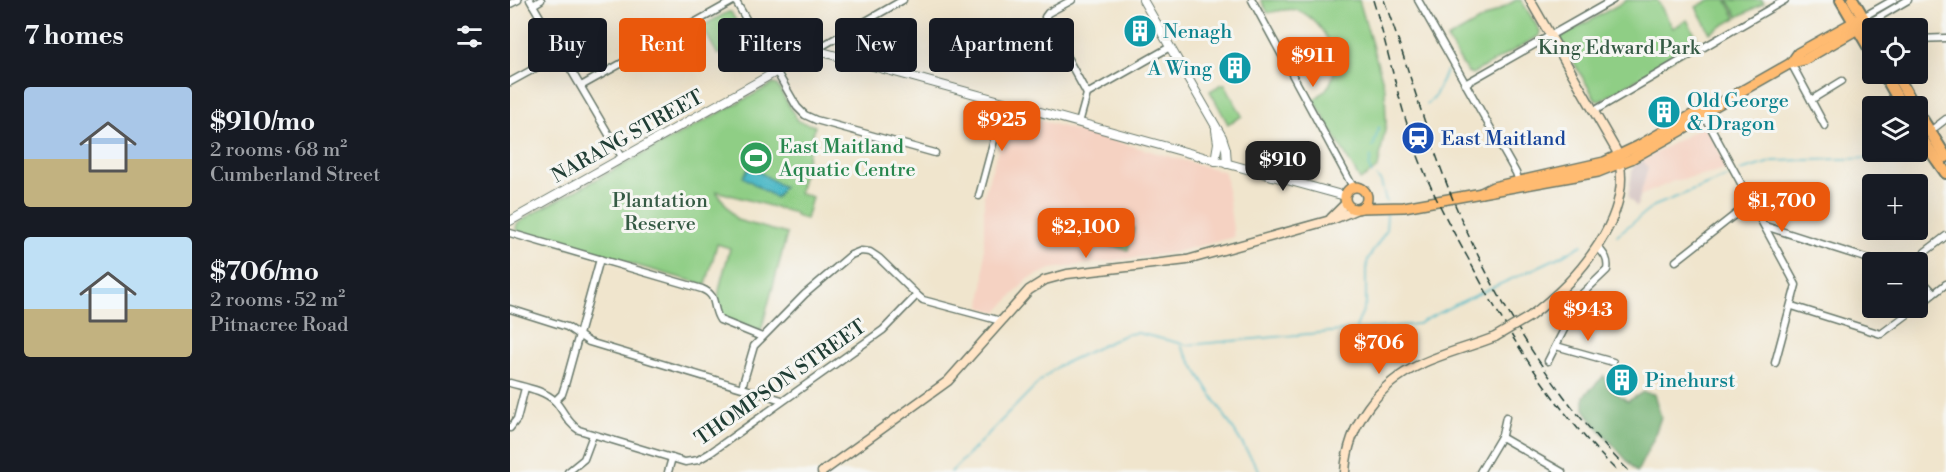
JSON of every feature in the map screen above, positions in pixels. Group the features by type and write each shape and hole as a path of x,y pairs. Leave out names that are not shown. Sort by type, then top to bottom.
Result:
{"highway":[{"path":"1841,0 1862,24"},
{"path":"1853,0 1862,22"},
{"path":"1928,140 1946,157"},
{"path":"1928,144 1946,173"}],"main road":[{"path":"1345,472 1351,439 1361,418 1372,400 1386,386 1421,363 1495,337 1529,317 1574,276 1597,246 1617,204 1622,181 1619,160 1594,111 1530,0"},
{"path":"1345,200 1358,209 1381,206 1404,207 1520,184 1591,174 1695,123 1703,113 1791,63 1804,60 1862,26"},
{"path":"1326,221 1337,213 1348,190 1353,187 1361,188 1381,206"},
{"path":"822,472 948,381 1029,290 1045,280 1066,274 1187,260 1342,216 1366,203 1366,193"}],"street":[{"path":"510,4 518,0"},
{"path":"541,0 532,3 541,18"},
{"path":"581,86 735,0 745,18"},
{"name":"NARANG STREET","path":"871,18 903,0"},
{"path":"1072,0 1045,17 1087,94 1079,123"},
{"path":"1143,0 1225,142 1227,164"},
{"path":"1252,0 1353,187"},
{"path":"1465,84 1613,0"},
{"path":"1594,111 1785,0"},
{"path":"1871,18 1893,0"},
{"path":"1876,18 1908,0"},
{"path":"1419,1 1520,184"},
{"path":"1928,39 1946,38"},
{"path":"1087,94 1170,47"},
{"path":"1791,63 1825,126"},
{"path":"510,82 528,72"},
{"path":"572,72 622,157"},
{"name":"NARANG STREET","path":"510,221 774,72"},
{"path":"777,72 797,107 810,118 935,153"},
{"path":"896,72 1227,164 1345,200"},
{"path":"1811,100 1842,81"},
{"path":"979,196 1004,103"},
{"path":"1703,113 1796,285 1775,363"},
{"path":"1928,130 1946,119"},
{"path":"1214,126 1218,143 1215,161"},
{"path":"1676,261 1751,202"},
{"path":"1764,226 1862,257"},
{"path":"510,233 710,292 720,320 762,338"},
{"path":"1925,252 1946,236"},
{"path":"1548,361 1582,294 1606,270 1608,261 1597,246"},
{"path":"742,387 754,346 831,271 851,255 861,251 870,252 879,258 923,300 1001,321"},
{"path":"510,383 543,393 555,401 563,391 600,260"},
{"path":"1928,298 1946,284"},
{"path":"1928,286 1934,293"},
{"name":"THOMPSON STREET","path":"555,401 574,428 685,462 698,460 883,330 917,295"},
{"path":"1792,306 1881,334 1902,318"},
{"path":"510,309 567,327 589,342 782,400"},
{"path":"1556,346 1613,362"},
{"path":"510,428 517,419 525,388"},
{"path":"1480,472 1502,437 1506,417"},
{"path":"568,472 584,459 593,435"},
{"path":"1502,437 1562,472"},
{"path":"668,472 672,458"}],"shaded area":[{"path":"1010,112 1225,172 1234,237 1172,253 1051,269 1028,279 997,312 981,307 984,276 984,195"},
{"path":"1705,125 1729,169 1674,181 1640,196 1648,168 1643,160"},
{"path":"1643,160 1648,168 1637,207 1628,198 1633,166"}],"green space":[{"path":"1261,0 1359,0 1385,89 1386,124 1378,168 1360,180 1314,100 1329,86 1332,79 1334,59 1327,38 1313,20 1305,14 1289,9 1268,13"},
{"path":"1516,0 1521,0 1540,31 1539,36 1472,74 1467,72 1447,39"},
{"name":"King Edward Park","path":"1627,0 1657,0 1673,28 1687,20 1700,43 1600,101 1596,100 1561,41 1562,36"},
{"path":"1709,0 1726,0 1736,18 1710,33 1696,7"},
{"path":"1728,0 1762,0 1764,3 1738,17"},
{"path":"728,12 731,12 734,18 718,18 718,55 706,33 706,24"},
{"name":"Plantation Reserve","path":"773,84 777,85 798,121 815,126 799,193 812,197 806,219 795,216 795,213 716,191 737,220 787,234 761,331 724,319 720,313 718,305 720,285 730,248 717,244 706,285 521,233 516,229 517,224 532,214"},
{"path":"1225,84 1242,116 1228,124 1210,91"},
{"path":"1110,223 1121,226 1115,247 1104,244"},
{"path":"1123,225 1134,228 1128,250 1117,247"},
{"path":"1604,376 1607,387 1628,401 1643,392 1654,394 1661,417 1653,440 1637,472 1584,409 1584,396"}],"water":[{"path":"750,166 783,187 776,198 743,177"}],"waterway":[{"path":"1426,105 1435,96 1446,71"},
{"path":"1373,147 1379,127"},
{"path":"1371,156 1369,168 1372,174"},
{"path":"1740,171 1774,161 1862,158"},
{"path":"1617,235 1654,206 1731,175"},
{"path":"1377,177 1381,182 1386,201"},
{"path":"1355,330 1366,303 1368,259 1386,231 1387,213"},
{"path":"951,472 1040,381 1058,366 1127,334 1138,333 1187,345 1418,324 1582,245"},
{"path":"1181,346 1260,472"}],"railway":[{"path":"1373,0 1414,145 1446,218 1500,317 1535,372 1574,424 1618,472"},
{"path":"1384,0 1446,182 1490,279 1509,314 1553,381 1577,413 1630,472"}],"place":[{"name":"Nenagh","path":"1140,31"},
{"name":"A Wing","path":"1235,68"},
{"name":"Old George & Dragon","path":"1664,112"},
{"name":"East Maitland","path":"1418,138"},
{"name":"East Maitland Aquatic Centre","path":"756,158"},
{"name":"Pinehurst","path":"1622,380"}]}
